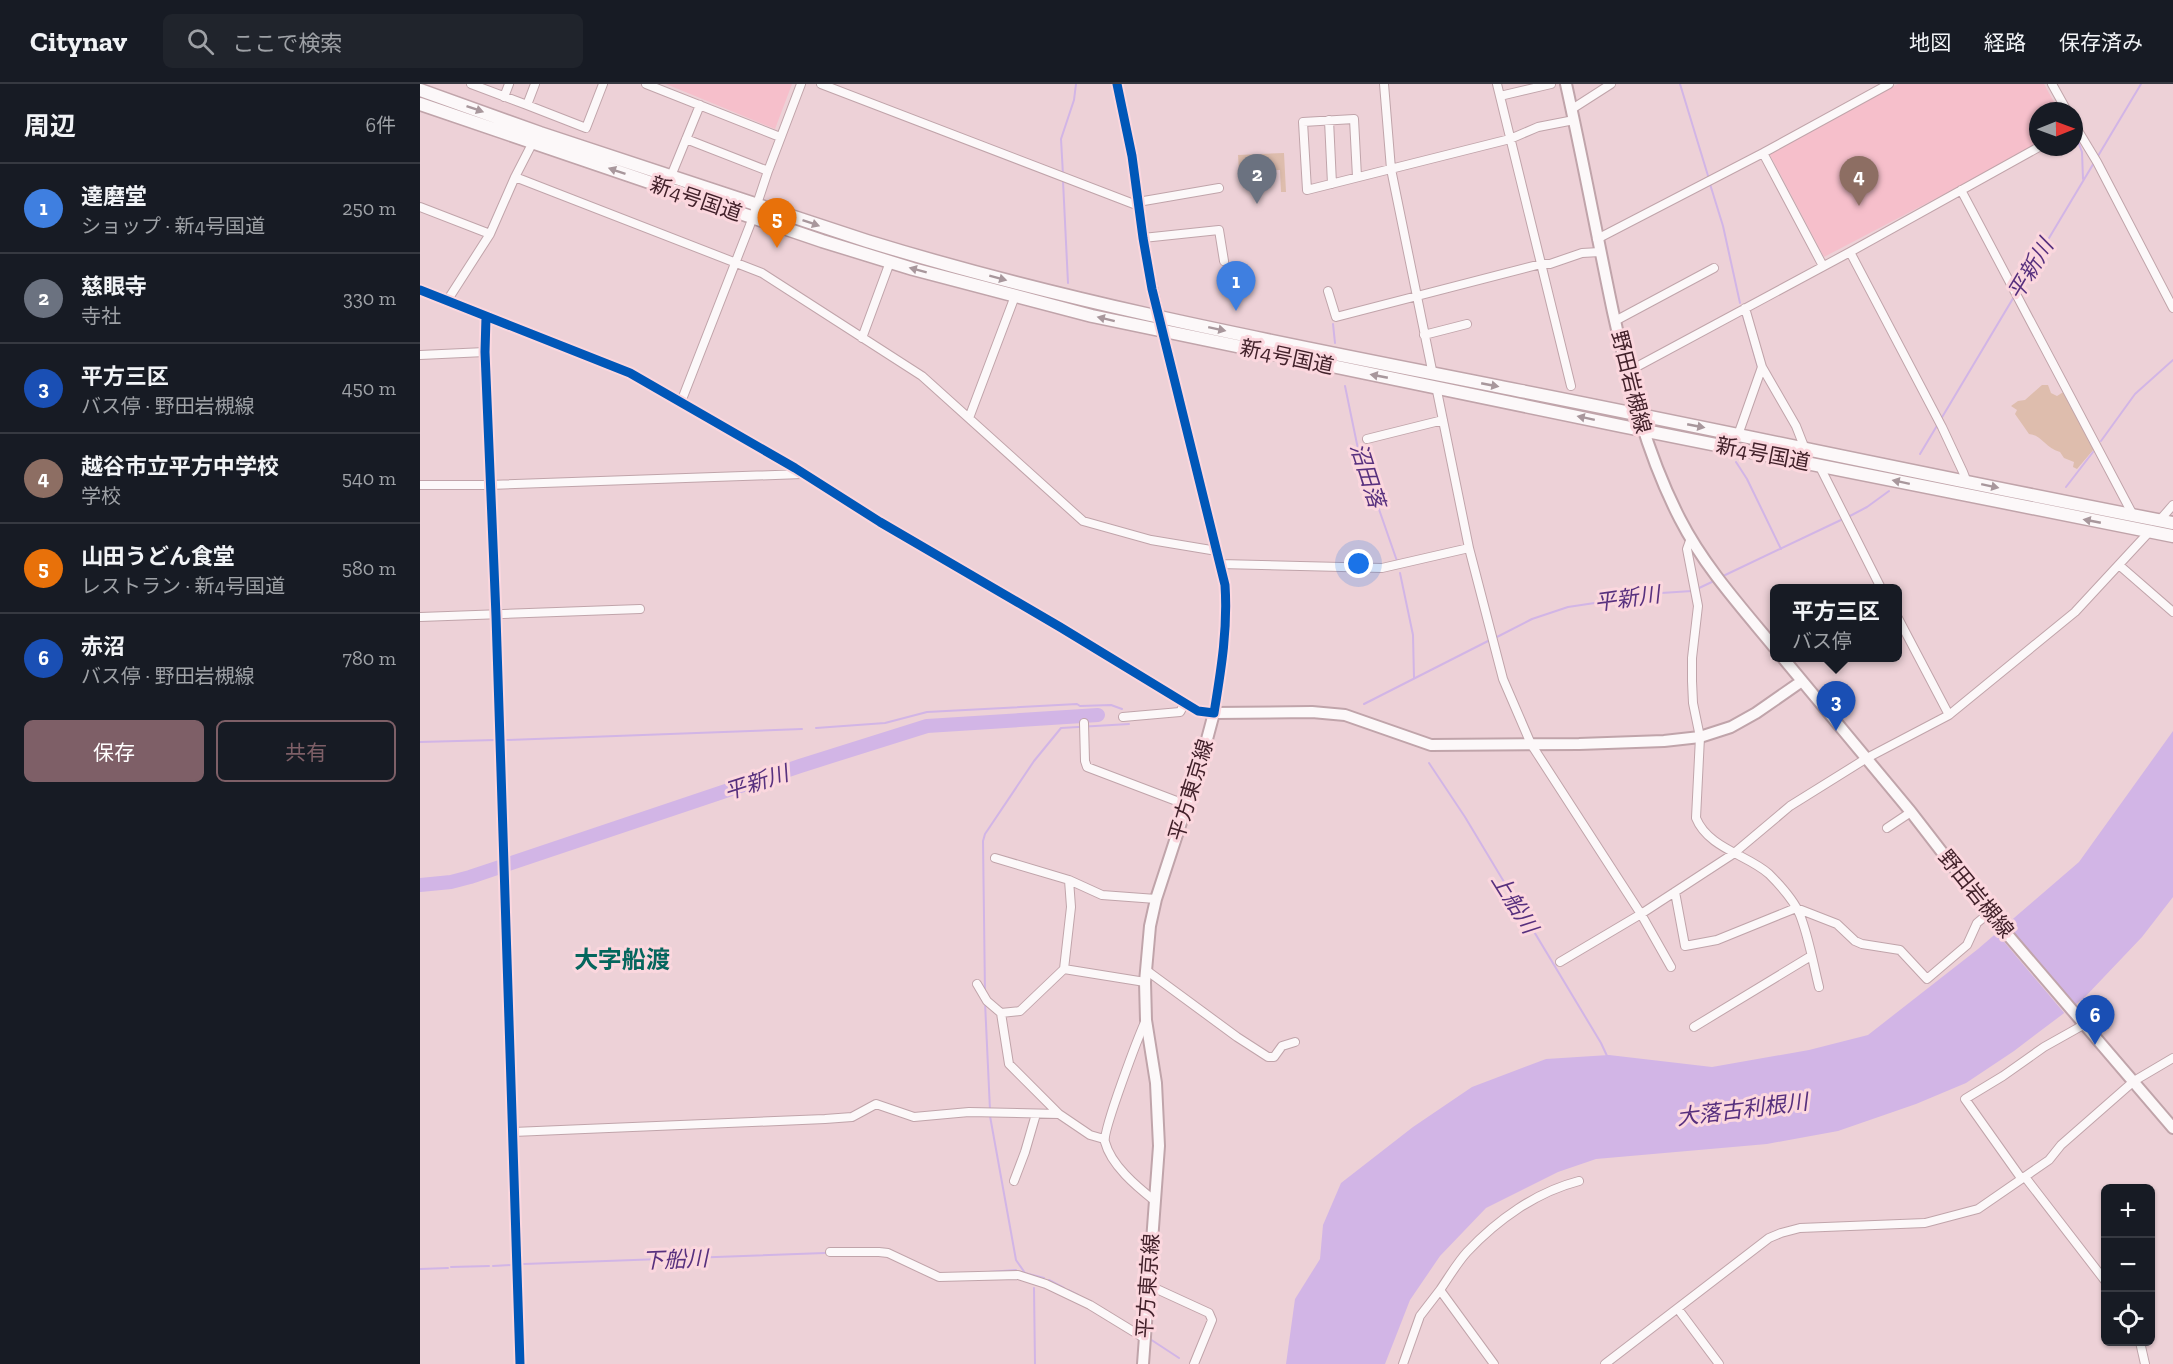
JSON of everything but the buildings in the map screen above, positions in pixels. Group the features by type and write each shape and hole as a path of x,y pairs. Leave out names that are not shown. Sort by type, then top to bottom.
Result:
{"highway":[{"name":"新4号国道","path":"420,90 671,176 916,256 1082,300 1160,318 2173,523"},
{"name":"新4号国道","path":"420,104 752,218 890,262 1015,296 1164,332 2173,537"}],"main road":[{"name":"野田岩槻線","path":"1566,84 1627,372 1638,415 1662,482 1691,538 1719,578 1770,642"},
{"name":"野田岩槻線","path":"1787,662 1911,812 1989,913 2173,1128"},
{"name":"平方東京線","path":"1143,1364 1159,1117 1146,1020 1145,976 1150,926 1156,899 1202,758 1214,713 1312,712 1346,715 1426,744 1653,742 1700,737 1731,727 1756,713 1802,681"}],"street":[{"path":"471,84 586,128 603,84"},
{"path":"504,97 509,84"},
{"path":"527,105 535,84"},
{"path":"646,84 780,137"},
{"path":"683,398 801,84"},
{"path":"821,84 1063,178 1138,204 1219,188"},
{"path":"420,290 630,373 683,398 802,474 1198,711 1214,713 1224,653 1227,612 1225,585 1160,318 1143,238 1132,156 1117,84"},
{"path":"1384,84 1391,169 1416,297 1469,548 1503,679 1531,744 1641,914 1671,967"},
{"path":"1497,84 1571,386"},
{"path":"1500,96 1551,84"},
{"path":"1357,177 1354,119 1303,122 1307,190 1510,139 1573,114 1611,84"},
{"path":"1598,239 1889,84"},
{"path":"2056,86 2063,102"},
{"path":"671,176 700,105"},
{"path":"1329,120 1332,184"},
{"path":"686,139 768,171"},
{"path":"2083,140 2173,308"},
{"path":"447,301 490,234 533,142"},
{"path":"1763,153 1823,266"},
{"path":"1627,372 2029,153"},
{"path":"515,177 762,273 922,376 1083,520 1151,540 1217,551"},
{"path":"1961,190 2133,515"},
{"path":"420,207 490,234"},
{"path":"1143,238 1219,230 1224,261"},
{"path":"1328,291 1336,317 1541,264 1550,264 1582,253 1600,252"},
{"path":"1850,252 1942,426 1966,480"},
{"path":"862,338 890,262"},
{"path":"1615,321 1714,268"},
{"path":"969,418 1015,296"},
{"path":"1745,308 1762,367 1796,426 1805,449"},
{"path":"486,317 485,352 496,616 520,1364"},
{"path":"1424,335 1467,324"},
{"path":"420,355 485,352"},
{"path":"1738,435 1762,367"},
{"path":"1366,439 1443,420"},
{"path":"1819,465 1879,584"},
{"path":"420,485 490,485 802,474"},
{"path":"1560,962 1641,914 1733,854 1790,806 1867,758 1949,715 2074,612 2173,505"},
{"path":"1691,538 1687,549 1698,606 1692,658 1693,702 1700,737 1696,819 1700,828 1733,854 1766,872 1784,891 1796,908 1819,987"},
{"path":"1220,564 1382,568 1469,548"},
{"path":"2119,565 2173,612"},
{"path":"420,617 640,609"},
{"path":"1902,626 1949,715"},
{"path":"1124,717 1180,712 1185,703"},
{"path":"1084,723 1084,761 1087,766 1187,805"},
{"path":"1887,828 1911,812"},
{"path":"995,858 1069,880 1102,895 1156,899"},
{"path":"1001,1013 1020,1011 1064,969 1071,907 1069,880"},
{"path":"1675,892 1685,946 1717,940 1796,908 1837,924 1862,944 1900,950 1927,979 1967,945 1977,923 1989,913"},
{"path":"1694,1027 1811,956"},
{"path":"1064,969 1145,976 1268,1057 1274,1057 1282,1046 1296,1042"},
{"path":"977,984 987,1001 1001,1013 1010,1064 1059,1114 1090,1135 1104,1139"},
{"path":"1146,1020 1131,1054 1104,1139 1112,1158 1142,1191 1155,1201"},
{"path":"2085,1024 2044,1047 1965,1099 2023,1178 2101,1276"},
{"path":"1605,1364 1768,1238 1800,1228 1925,1223 1978,1209 2049,1160 2061,1145 2134,1081 2173,1058"},
{"path":"513,1132 852,1117 876,1104 914,1117 969,1112 1059,1114"},
{"path":"1014,1181 1036,1114"},
{"path":"1403,1364 1420,1316 1466,1253 1505,1218 1543,1195 1579,1181"},
{"path":"830,1252 888,1253 939,1277 1018,1275 1047,1284 1090,1305 1144,1338"},
{"path":"1148,1285 1209,1314 1212,1320 1194,1364"},
{"path":"1440,1290 1494,1364"},
{"path":"1678,1309 1719,1364"},
{"path":"2141,1346 2145,1364"}],"shaded area":[{"path":"666,84 792,84 775,129"},
{"path":"1898,84 2044,84 2054,102 2029,102 2029,150 1824,257 1770,155 1772,151"},
{"path":"1284,153 1286,192 1281,192 1280,170 1239,171 1238,155"},
{"path":"2042,385 2048,385 2051,393 2057,396 2065,391 2094,445 2094,449 2077,469 2073,467 2074,462 2064,458 2060,452 2029,434 2015,414 2017,410 2011,406 2018,401 2025,400"}],"water":[{"name":"大落古利根川","path":"2173,731 2173,897 2142,937 2084,998 2014,1051 1966,1083 1916,1104 1838,1131 1767,1144 1596,1159 1558,1172 1486,1208 1440,1256 1410,1300 1385,1364 1286,1364 1295,1299 1320,1259 1323,1225 1341,1183 1413,1127 1472,1087 1546,1059 1609,1055 1712,1067 1809,1050 1868,1035 1978,949 2079,862"}],"pier":[{"path":"2004,924 2075,1008 2066,1015 1995,931"}],"waterway":[{"path":"1063,175 1061,139 1074,100 1076,84"},
{"path":"1680,84 1709,179"},
{"name":"平新川","path":"1941,419 2141,84"},
{"path":"2082,156 2083,179"},
{"path":"1063,181 1068,283"},
{"path":"1710,184 1723,226 1740,303"},
{"path":"1743,315 1758,367"},
{"name":"上船川","path":"506,319 562,341"},
{"name":"沼田落","path":"1333,324 1335,343"},
{"name":"上船川","path":"569,344 628,368"},
{"path":"2101,441 2135,394 2173,360"},
{"name":"上船川","path":"637,372 674,393"},
{"name":"沼田落","path":"1345,386 1358,449 1397,561"},
{"name":"上船川","path":"687,401 792,462"},
{"name":"平新川","path":"1920,454 1938,424"},
{"path":"2066,487 2093,452"},
{"path":"1736,462 1747,479 1781,549"},
{"name":"上船川","path":"799,465 867,508"},
{"name":"平新川","path":"1848,517 1889,491"},
{"name":"上船川","path":"871,511 880,517"},
{"name":"平新川","path":"1721,577 1843,519"},
{"name":"上船川","path":"886,521 902,530"},
{"name":"上船川","path":"908,534 953,560"},
{"name":"上船川","path":"959,563 969,569"},
{"name":"上船川","path":"975,573 1033,608"},
{"name":"沼田落","path":"1400,573 1413,635 1414,678"},
{"name":"平新川","path":"1697,589 1716,580"},
{"name":"平新川","path":"1495,638 1532,619 1568,607 1661,593 1692,591"},
{"name":"平新川","path":"1364,704 1490,640"},
{"name":"上船川","path":"1094,643 1139,670"},
{"name":"上船川","path":"1144,673 1153,678"},
{"path":"816,728 885,723 927,712 1077,704 1080,706 1111,705 1122,709"},
{"name":"平新川","path":"420,885 451,882 470,877 800,766 927,726 1098,715"},
{"path":"985,993 983,841 985,834 1034,761 1061,728 1129,724"},
{"path":"505,740 802,729"},
{"path":"420,742 495,740"},
{"name":"上船川","path":"1429,763 1465,817 1608,1058"},
{"path":"511,962 514,1076"},
{"path":"985,1002 990,1110"},
{"path":"990,1116 1016,1260 1025,1273"},
{"name":"下船川","path":"524,1264 825,1253"},
{"name":"下船川","path":"493,1266 511,1265"},
{"name":"下船川","path":"451,1267 489,1266"},
{"name":"下船川","path":"420,1269 448,1268"},
{"name":"下船川","path":"989,1272 1016,1270"},
{"name":"下船川","path":"1021,1272 1044,1278"},
{"name":"下船川","path":"1049,1280 1064,1288"},
{"path":"1034,1288 1035,1364"},
{"name":"下船川","path":"1068,1290 1078,1295"},
{"path":"523,1331 524,1364"},
{"name":"下船川","path":"1150,1339 1179,1358"}],"cycle path":[{"path":"420,290 630,373 795,468 880,522 1198,711 1214,713 1225,633 1225,585 1152,289 1132,156 1117,84"},
{"path":"486,317 485,352 496,616 520,1364"}],"place":[{"name":"慈眼寺","path":"1257,204"},
{"name":"越谷市立平方中学校","path":"1859,206"},
{"name":"山田うどん食堂","path":"777,248"},
{"name":"達磨堂","path":"1236,311"},
{"name":"平方三区","path":"1836,731"},
{"name":"赤沼","path":"2095,1045"}],"district":[{"name":"大字船渡","path":"622,960"}]}
